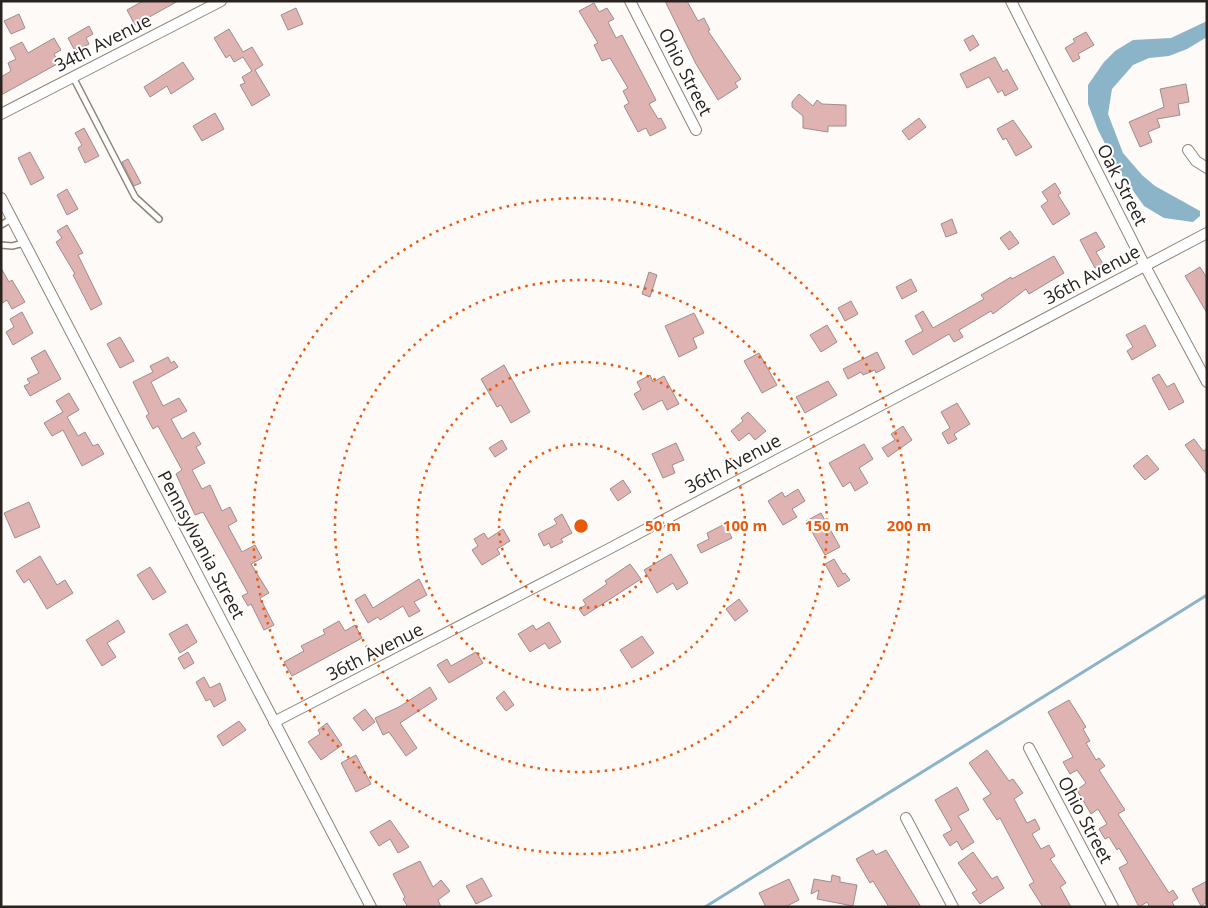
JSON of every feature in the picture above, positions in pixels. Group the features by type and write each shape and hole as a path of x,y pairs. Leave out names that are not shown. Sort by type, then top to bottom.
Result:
{"street":[{"name":"34th Avenue","path":"1,114 220,1"},
{"name":"Ohio Street","path":"630,1 696,130"},
{"name":"Oak Street","path":"1011,1 1145,266 1207,382"},
{"path":"1188,150 1196,161 1207,168"},
{"name":"Pennsylvania Street","path":"2,203 12,218 372,907"},
{"name":"36th Avenue","path":"274,722 603,552 1207,233"},
{"name":"Ohio Street","path":"1029,748 1113,907"},
{"path":"906,818 953,907"}],"lane":[{"path":"73,77 135,197 159,219"},
{"path":"1,225 12,218"},
{"path":"1,245 12,246 24,243"}],"water":[{"path":"1207,21 1207,37 1187,49 1169,56 1149,58 1133,65 1112,89 1108,114 1123,153 1142,175 1155,186 1200,211 1200,216 1193,222 1164,218 1144,206 1119,171 1098,130 1088,104 1088,85 1104,62 1115,51 1133,40 1171,38"}],"building":[{"path":"143,1 178,1 135,25 127,10"},
{"path":"665,1 687,1 698,21 704,18 710,30 708,31 741,79 735,83 738,87 718,100 696,64"},
{"path":"594,3 599,12 607,8 614,19 608,22 616,38 622,35 656,100 649,104 658,119 661,118 666,128 650,136 646,128 638,132 624,106 629,103 623,91 628,88 610,58 602,61 594,45 598,43 579,11"},
{"path":"296,8 303,24 288,30 281,15"},
{"path":"19,14 25,28 11,34 4,21"},
{"path":"89,26 93,34 86,38 89,44 75,51 68,38"},
{"path":"229,29 243,52 252,47 263,65 255,70 270,95 252,106 240,85 245,83 242,77 252,71 243,57 234,62 230,55 226,58 214,38"},
{"path":"1086,32 1094,45 1078,54 1080,58 1073,62 1065,48 1075,42 1073,39"},
{"path":"973,35 979,45 970,51 964,40"},
{"path":"54,38 61,50 54,54 59,63 1,95 1,77 11,71 8,63 16,59 10,48 22,42 28,53"},
{"path":"995,57 1003,72 1007,69 1018,89 1005,96 1002,90 998,93 989,77 967,88 960,74"},
{"path":"183,62 194,79 171,94 167,86 150,97 144,87"},
{"path":"1186,84 1189,102 1178,104 1180,115 1157,119 1160,127 1148,132 1152,142 1140,147 1129,122 1164,107 1160,89"},
{"path":"799,94 813,106 817,100 822,104 846,105 846,126 828,126 828,132 803,128 803,116 792,107 792,102"},
{"path":"215,113 224,129 202,141 193,126"},
{"path":"919,118 926,127 909,140 902,131"},
{"path":"1013,120 1032,147 1016,156 1006,138 1003,140 997,129"},
{"path":"84,128 99,156 85,163 78,148 82,145 75,133"},
{"path":"30,152 44,178 31,185 18,158"},
{"path":"128,159 141,183 134,186 122,162"},
{"path":"1055,183 1061,193 1058,195 1070,214 1053,225 1041,206 1048,201 1042,192"},
{"path":"67,189 78,209 67,215 57,195"},
{"path":"952,219 957,233 946,237 941,224"},
{"path":"67,225 83,253 78,255 102,304 91,310 73,275 75,274 56,242 62,238 57,231"},
{"path":"1010,231 1019,243 1009,250 1000,238"},
{"path":"1096,232 1105,247 1096,252 1103,264 1095,268 1080,240"},
{"path":"1054,256 1064,273 1029,294 1026,289 993,314 991,311 959,330 963,337 954,342 949,334 913,355 905,341 923,331 915,316 923,311 933,328 984,299 981,295 1011,277 1012,279"},
{"path":"1200,267 1207,278 1207,313 1185,276"},
{"path":"1,268 9,282 12,280 25,302 12,309 7,300 1,304"},
{"path":"649,272 657,275 650,297 642,294"},
{"path":"911,279 917,291 902,299 896,287"},
{"path":"851,301 858,314 845,321 838,308"},
{"path":"22,312 33,333 13,345 6,332 14,327 10,319"},
{"path":"694,313 704,333 693,338 697,348 679,357 665,326"},
{"path":"827,325 837,342 821,352 810,335"},
{"path":"1145,325 1156,346 1132,360 1127,351 1133,347 1126,335"},
{"path":"120,337 134,361 120,368 107,344"},
{"path":"45,350 61,379 30,396 24,386 30,383 27,379 39,373 31,358"},
{"path":"877,352 885,368 876,373 875,370 863,375 861,372 848,379 843,369"},
{"path":"759,353 777,385 762,393 744,361"},
{"path":"168,357 171,363 174,361 178,367 151,382 163,406 179,398 187,411 171,419 182,439 194,432 201,444 196,447 205,463 192,470 202,489 210,485 222,511 230,507 237,521 228,526 242,552 255,545 262,558 251,564 269,593 260,598 274,625 264,630 251,604 248,606 242,596 248,593 203,512 195,515 176,474 182,470 158,426 153,429 146,416 149,414 133,382 153,372 150,366"},
{"path":"504,365 530,412 511,423 501,405 497,407 481,379"},
{"path":"1159,374 1167,387 1174,383 1184,402 1169,410 1152,378"},
{"path":"650,375 653,382 664,376 679,404 667,410 662,400 643,410 634,394 641,390 637,382"},
{"path":"828,381 837,395 805,413 796,397"},
{"path":"69,393 79,410 67,417 78,436 85,432 93,446 98,444 104,454 82,466 63,430 52,436 44,423 63,412 56,401"},
{"path":"957,403 970,424 954,434 957,439 948,444 942,433 950,428 941,412"},
{"path":"748,412 766,431 755,440 749,433 739,441 731,431 743,421 741,418"},
{"path":"903,426 912,440 888,457 882,448 895,440 891,434"},
{"path":"1194,439 1203,451 1207,449 1207,475 1185,445"},
{"path":"502,440 507,449 495,457 489,448"},
{"path":"676,443 684,460 672,465 675,473 663,478 652,454"},
{"path":"864,444 873,459 859,468 868,483 855,491 850,482 843,487 829,463"},
{"path":"1147,455 1159,469 1145,480 1133,466"},
{"path":"623,480 631,492 618,501 610,489"},
{"path":"798,489 805,501 792,509 797,517 783,525 768,501 782,492 785,497"},
{"path":"29,502 40,527 15,538 4,513"},
{"path":"821,513 840,547 825,555 806,521"},
{"path":"562,514 572,533 561,539 563,542 551,548 549,543 544,546 538,534 557,524 554,519"},
{"path":"725,524 732,538 701,553 697,545 709,539 707,533"},
{"path":"503,529 510,541 497,549 500,554 482,565 472,550 478,546 474,539 484,533 488,539"},
{"path":"671,554 688,583 677,590 673,583 657,593 644,570"},
{"path":"40,556 57,585 65,580 73,593 47,609 29,579 24,583 16,571"},
{"path":"834,559 843,574 845,573 850,580 838,587 825,564"},
{"path":"630,564 641,579 584,616 579,609 586,605 583,600 607,584 605,581"},
{"path":"150,567 166,592 153,600 137,575"},
{"path":"419,579 427,595 414,602 420,611 409,617 403,606 380,620 378,617 368,623 355,600 365,594 373,608"},
{"path":"739,599 748,611 735,621 726,609"},
{"path":"118,620 125,632 107,643 116,657 102,666 86,640"},
{"path":"339,621 345,631 355,625 362,638 292,676 284,662 304,651 301,646 325,634 323,630"},
{"path":"549,622 561,642 549,649 545,643 530,652 518,634 533,625 536,630"},
{"path":"187,624 197,642 180,653 169,634"},
{"path":"642,636 654,653 632,668 620,650"},
{"path":"188,652 194,663 184,669 178,658"},
{"path":"476,652 483,663 449,683 437,665 447,659 451,666"},
{"path":"204,677 210,688 220,683 226,700 214,707 210,699 206,701 196,682"},
{"path":"430,687 437,699 400,723 417,748 406,756 389,732 383,735 375,718 399,707"},
{"path":"504,691 514,705 506,711 496,698"},
{"path":"1069,700 1086,727 1083,729 1090,741 1086,743 1096,760 1099,758 1105,766 1099,770 1125,810 1118,814 1169,893 1173,890 1178,898 1172,902 1175,907 1150,907 1147,902 1139,907 1119,868 1128,863 1119,848 1117,850 1109,837 1105,839 1099,829 1107,824 1098,809 1091,814 1077,790 1086,783 1077,770 1070,774 1063,762 1073,757 1048,712"},
{"path":"365,709 375,722 363,731 353,718"},
{"path":"239,721 246,730 223,746 217,736"},
{"path":"327,723 342,745 321,760 308,742 320,734 318,730"},
{"path":"987,750 1009,781 1013,779 1023,793 1014,799 1027,823 1035,819 1040,829 1032,834 1041,849 1049,845 1055,856 1050,859 1066,883 1060,887 1071,907 1043,907 1029,885 1034,882 1000,818 997,820 983,799 991,794 969,763"},
{"path":"356,755 371,784 356,792 341,763"},
{"path":"957,787 969,810 958,816 974,842 962,850 957,841 950,846 943,835 952,830 935,800"},
{"path":"390,820 409,847 398,853 390,839 379,846 370,832"},
{"path":"873,850 876,855 886,850 921,907 889,907 873,881 870,883 856,859"},
{"path":"973,852 992,879 997,876 1004,888 980,904 972,893 977,890 958,863"},
{"path":"420,861 433,887 441,880 450,891 438,900 441,907 408,907 403,899 405,897 393,874"},
{"path":"832,875 840,877 840,882 857,885 853,906 817,899 819,890 811,894 814,879 831,882"},
{"path":"482,878 492,896 476,904 466,886"},
{"path":"789,879 799,900 785,907 766,907 759,893"},
{"path":"1207,881 1207,902 1201,906 1192,889"}],"waterway":[{"path":"705,907 1207,595"}]}
